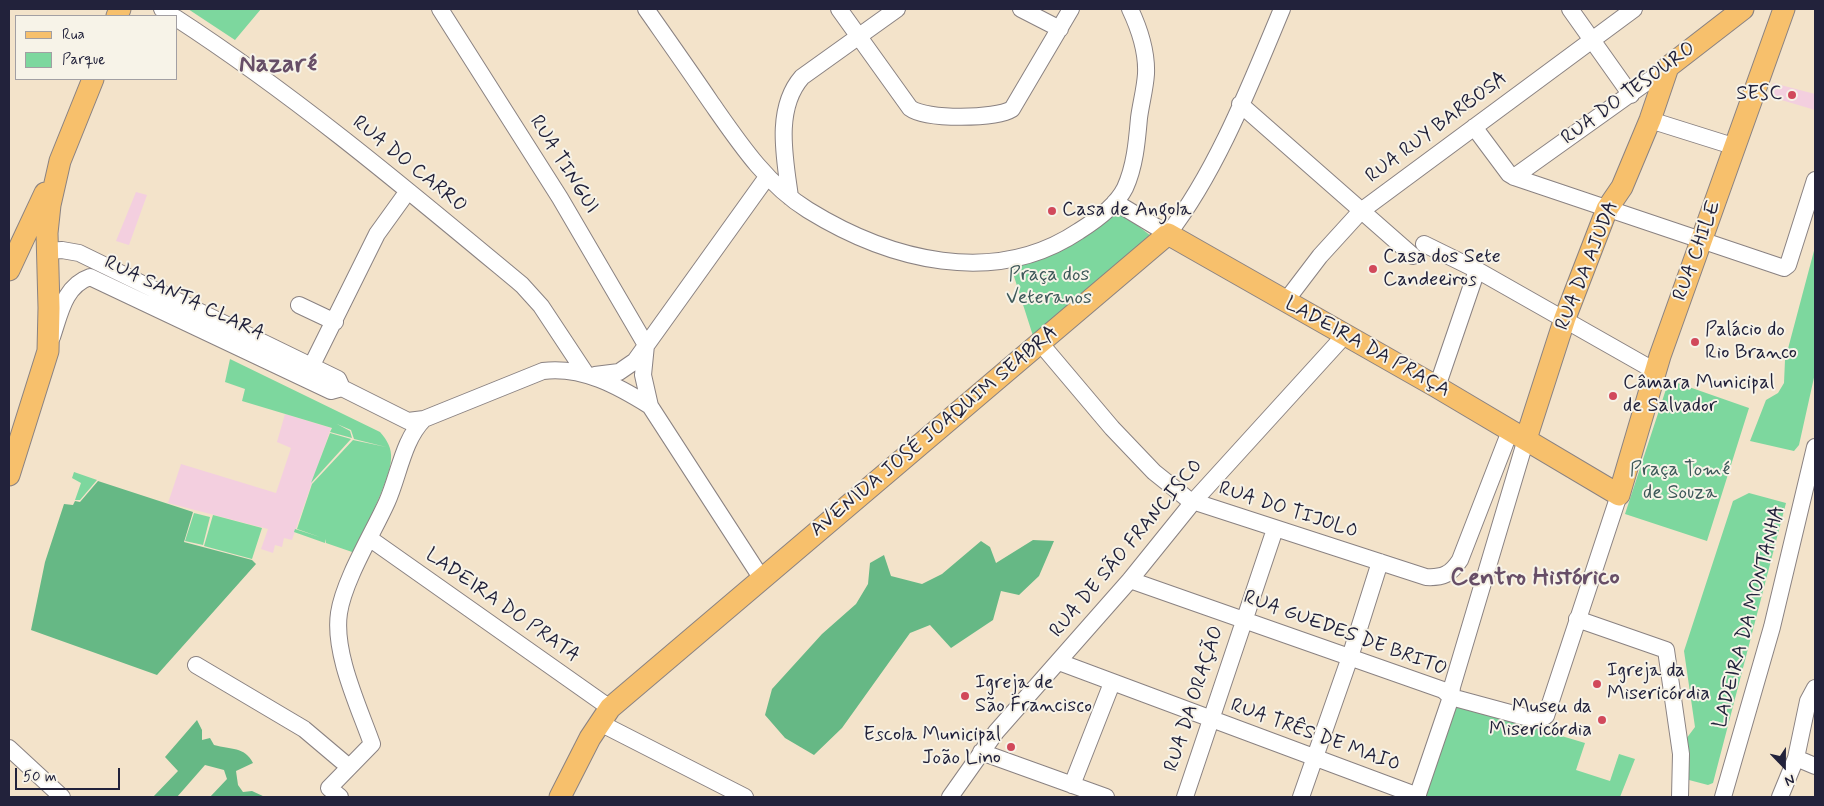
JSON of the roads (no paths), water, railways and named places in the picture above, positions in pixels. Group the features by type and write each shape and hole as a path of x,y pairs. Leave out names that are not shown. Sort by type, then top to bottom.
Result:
{"main road":[{"name":"RUA DO TESOURO","path":"1668,67 1743,9"},
{"name":"RUA CHILE","path":"1619,495 1656,371 1784,9"},
{"name":"RUA DA AJUDA","path":"1518,435 1607,209 1622,186 1650,120 1668,67"},
{"path":"10,265 60,161 93,80"},
{"path":"9,475 48,351 47,251 50,205 60,161"},
{"name":"LADEIRA DA PRAÇA","path":"1168,234 1437,387 1619,495"},
{"name":"AVENIDA JOSÉ JOAQUIM SEABRA","path":"560,797 605,715 1168,234"},
{"path":"10,265 28,256 47,251"}],"street":[{"name":"RUA TINGUI","path":"440,9 560,198 646,345"},
{"path":"646,9 730,130 767,177 790,197 808,210 847,230 896,251 958,264 990,264 1044,251 1066,240 1092,222 1115,202 1124,189 1137,146 1146,74 1138,26 1130,9"},
{"path":"839,9 915,112 928,115 995,115 1004,114 1012,109 1018,102 1071,9"},
{"path":"790,197 784,132 786,114 794,86 802,77 897,9"},
{"path":"1021,9 1060,29"},
{"name":"AVENIDA JOSÉ JOAQUIM SEABRA","path":"1168,234 1192,201 1240,104 1282,9"},
{"path":"1570,9 1631,95"},
{"name":"RUA RUY BARBOSA","path":"1285,302 1326,248 1361,211 1634,9"},
{"name":"RUA DO CARRO","path":"178,19 250,69 380,166 522,285 541,306 586,374"},
{"name":"RUA DO TESOURO","path":"1514,177 1668,67"},
{"path":"1240,104 1361,211 1418,250 1477,270 1656,371"},
{"path":"1650,120 1736,147"},
{"path":"1474,127 1514,177 1702,242 1784,268 1788,265 1815,180"},
{"path":"586,374 610,375 635,362 767,177"},
{"path":"311,367 377,234 408,191"},
{"name":"LADEIRA DA PRAÇA","path":"1115,202 1168,234"},
{"name":"RUA SANTA CLARA","path":"47,251 62,250 79,253 338,379 342,388 401,417 414,422 424,419"},
{"path":"1437,387 1477,270"},
{"name":"RUA SANTA CLARA","path":"48,351 66,298 73,286 90,277 331,391 342,388"},
{"path":"299,305 335,322"},
{"name":"RUA DE SÃO FRANCISCO","path":"950,797 1002,725 1130,580 1193,502 1345,335"},
{"path":"543,371 558,354 561,336"},
{"name":"RUA DO TIJOLO","path":"1041,344 1112,428 1142,459 1193,502 1426,577 1437,578 1447,575 1460,560 1518,435"},
{"path":"646,345 643,375 650,406 762,579"},
{"path":"340,797 329,788 372,744 344,663 339,629 339,613 345,593 387,502 410,440 424,419 543,371 564,369 586,374 610,384 650,406"},
{"path":"401,417 410,440"},
{"path":"1418,797 1451,697 1454,677 1518,435"},
{"name":"LADEIRA DA MONTANHA","path":"1723,797 1772,628 1815,447"},
{"path":"1619,495 1577,619 1666,650 1681,754 1680,797"},
{"name":"RUA DA ORAÇÃO","path":"1185,797 1275,529"},
{"name":"LADEIRA DO PRATA","path":"370,538 605,715 745,797"},
{"path":"1302,797 1350,658 1380,562"},
{"name":"RUA GUEDES DE BRITO","path":"1130,580 1443,690 1451,697 1533,720 1546,716 1577,619"},
{"name":"RUA TRÊS DE MAIO","path":"1059,662 1418,797"},
{"path":"196,665 304,730 349,767"},
{"path":"1072,785 1112,683"},
{"path":"1780,797 1796,758 1808,701 1815,688"},
{"path":"9,748 62,797"},
{"path":"982,752 1106,797"},
{"path":"1796,758 1815,766"}],"place":[{"name":"SESC","path":"1792,95"},
{"name":"Casa de Angola","path":"1052,211"},
{"name":"Casa dos Sete Candeeiros","path":"1373,269"},
{"name":"Palácio do Rio Branco","path":"1695,342"},
{"name":"Câmara Municipal de Salvador","path":"1613,396"},
{"name":"Igreja da Misericórdia","path":"1597,684"},
{"name":"Igreja de São Francisco","path":"965,696"},
{"name":"Museu da Misericórdia","path":"1602,720"},
{"name":"Escola Municipal João Lino","path":"1011,747"}],"district":[{"name":"Nazaré","path":"278,66"},
{"name":"Centro Histórico","path":"1535,579"}],"park label":[{"name":"Praça dos Veteranos","path":"1049,288"},
{"name":"Praça Tomé de Souza","path":"1680,482"}]}
